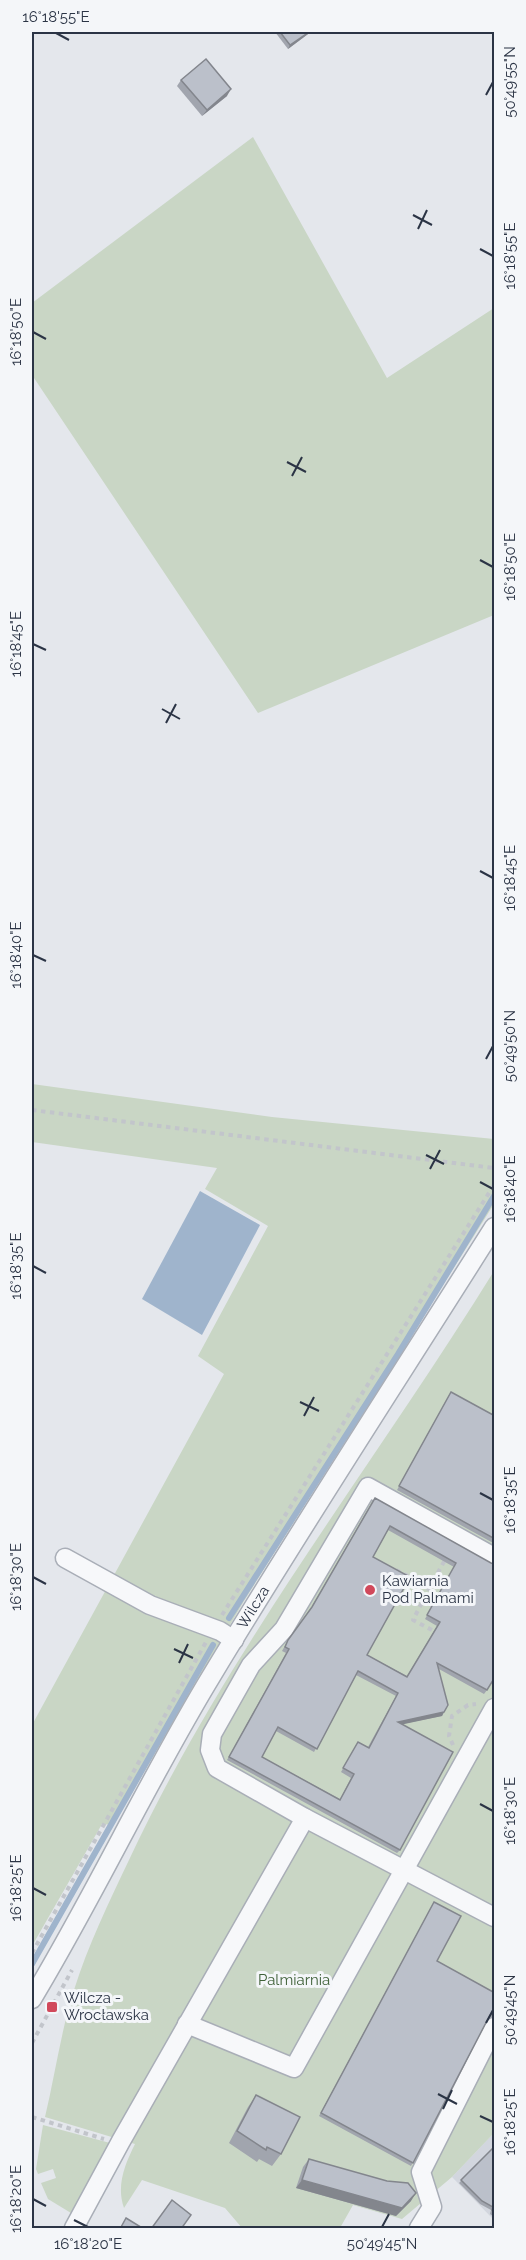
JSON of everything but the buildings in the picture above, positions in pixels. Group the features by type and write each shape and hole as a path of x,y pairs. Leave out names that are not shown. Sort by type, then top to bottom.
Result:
{"street":[{"name":"Wilcza","path":"32,1999 80,1918 126,1829 234,1640 495,1227"},
{"path":"495,1557 368,1487 284,1629 251,1665 212,1734 210,1750 217,1768 305,1818 495,1917"},
{"path":"65,1558 150,1605 220,1631 234,1640"},
{"path":"187,2024 294,2068 495,1708"},
{"path":"74,2229 119,2144 305,1818"},
{"path":"419,2229 432,2207 421,2172 495,2027"}],"path":[{"path":"32,1110 495,1168"},
{"path":"432,1630 413,1620 447,1556"},
{"path":"396,1570 430,1587"},
{"path":"423,1601 432,1606"},
{"path":"444,1712 452,1716"},
{"path":"32,2043 64,1986"},
{"path":"32,2117 119,2144"}],"shaded area":[{"path":"494,2133 494,2220 452,2177"}],"green space":[{"path":"253,137 387,378 494,308 494,615 258,713 32,375 32,303"},
{"path":"32,1084 272,1117 494,1139 494,1204 244,1601 113,1825 102,1824 32,1946 32,1725 224,1374 198,1356 268,1226 205,1189 217,1168 32,1142"},
{"name":"Palmiarnia","path":"494,1271 494,2133 452,2177 402,2219 353,2205 340,2228 242,2228 225,2208 142,2180 124,2208 121,2183 135,2144 45,2117 65,2021 99,1924 168,1782 210,1707 303,1560 448,1344"},
{"path":"43,2125 110,2143 71,2213 48,2199 41,2183 56,2178 53,2169 38,2174 36,2169"}],"water":[{"path":"200,1191 260,1225 202,1335 142,1299"}],"waterway":[{"path":"229,1618 398,1354 494,1196"},
{"path":"32,1964 213,1645"}],"place":[{"name":"Kawiarnia Pod Palmami","path":"370,1590"},
{"name":"Wilcza - Wrocławska","path":"52,2007"}]}
